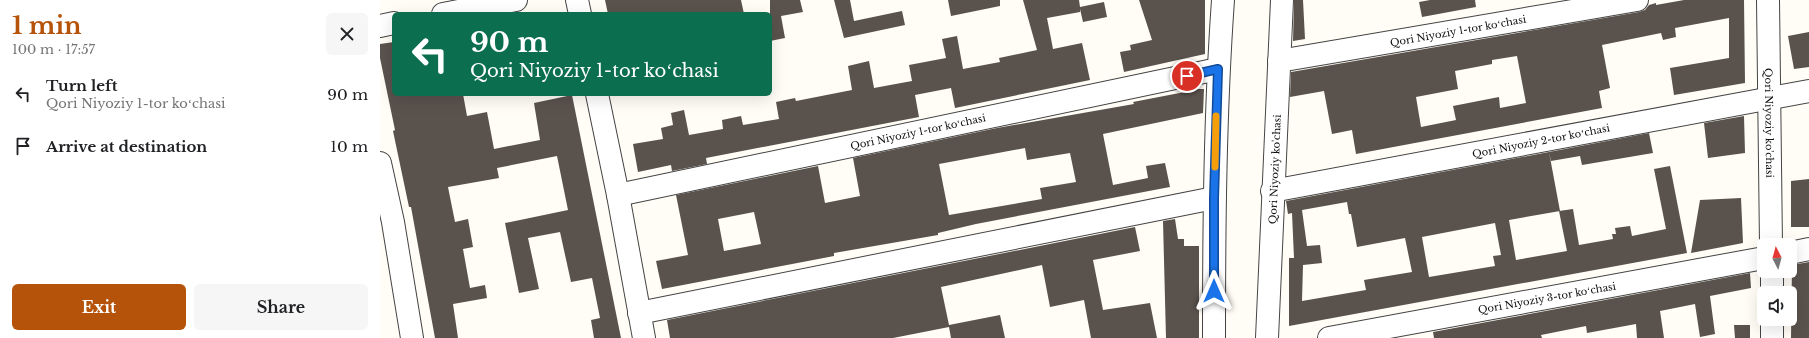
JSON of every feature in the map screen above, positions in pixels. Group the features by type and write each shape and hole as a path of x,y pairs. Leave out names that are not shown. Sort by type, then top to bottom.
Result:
{"street":[{"path":"453,12 516,0"},
{"path":"578,0 580,12"},
{"path":"1214,338 1214,198 1218,69 1223,0"},
{"name":"Qori Niyoziy ko'chasi","path":"1267,338 1272,191 1282,0"},
{"name":"Qori Niyoziy 1-tor koʻchasi","path":"1279,61 1637,0"},
{"name":"Qori Niyoziy ko'chasi","path":"1768,0 1771,238"},
{"path":"380,26 392,23"},
{"name":"Qori Niyoziy 1-tor koʻchasi","path":"618,195 1218,69"},
{"name":"Qori Niyoziy 2-tor koʻchasi","path":"1272,191 1809,91"},
{"path":"597,96 618,195 644,338"},
{"path":"380,163 386,224 412,338"},
{"path":"639,313 1214,198"},
{"path":"1797,252 1809,249"},
{"name":"Qori Niyoziy 3-tor koʻchasi","path":"1329,338 1757,259"},
{"path":"1772,326 1772,338"}],"building":[{"path":"605,0 741,0 744,12 608,12"},
{"path":"770,0 800,0 803,12 781,16 785,38 772,41 772,12 770,12"},
{"path":"834,0 850,0 854,21 902,11 905,25 844,38"},
{"path":"948,0 1000,0 1000,6 951,16"},
{"path":"1023,0 1079,0 1080,7 1104,2 1107,17 1083,22 1080,9 1080,12 1047,18 1053,49 1082,43 1090,80 955,108 951,88 915,95 919,117 706,158 707,164 672,171 671,165 638,172 633,144 663,139 661,128 673,125 671,113 684,110 689,135 723,129 722,120 741,116 743,125 779,119 776,102 795,98 796,101 852,90 848,66 869,61 874,88 912,81 909,65 946,58 942,39 957,36 963,69 1000,62 999,58 1037,50"},
{"path":"1139,0 1205,0 1205,54 1124,72 1120,52 1131,50 1130,45 1152,40"},
{"path":"1294,0 1303,0 1305,39 1293,41"},
{"path":"1430,0 1475,0 1476,7 1422,17 1419,2"},
{"path":"1684,0 1744,0 1745,83 1674,95 1670,68 1729,58 1729,18 1675,28 1676,37 1663,40 1661,33 1602,45 1610,88 1599,91 1602,108 1356,154 1352,130 1332,134 1324,91 1290,97 1291,72 1639,12 1645,10 1649,5 1656,3 1656,5","holes":["1517,56 1526,103 1500,108 1499,97 1453,106 1456,120 1421,127 1416,97 1458,89 1455,71 1492,64 1492,60"]},
{"path":"1809,32 1809,67 1794,69 1788,36"},
{"path":"392,42 392,96 463,96 467,116 487,112 494,149 540,140 534,103 572,96 621,338 594,338 591,320 600,318 592,278 571,282 560,232 528,238 539,289 519,293 505,223 568,210 557,156 497,168 499,178 448,187 455,222 468,219 473,247 463,249 470,288 485,285 487,298 453,304 458,338 435,338 411,207 409,207 393,131 395,130 380,58 380,44"},
{"path":"1190,89 1204,89 1203,113 1103,134 1113,185 1148,178 1146,166 1165,163 1170,187 976,224 938,233 938,235 834,253 834,256 662,289 656,261 688,255 676,195 818,166 825,203 860,196 853,158 997,128 1134,104 1133,102 1190,91","holes":["1025,148 1027,160 1070,153 1076,182 1040,188 1042,199 949,215 939,164","754,212 761,244 724,251 718,219"]},
{"path":"1744,116 1745,153 1708,158 1704,123"},
{"path":"1649,133 1653,153 1582,165 1580,156 1551,161 1549,152"},
{"path":"1549,152 1560,211 1573,209 1579,245 1613,239 1612,234 1616,234 1615,228 1630,226 1632,236 1666,229 1654,169 1670,166 1687,253 1289,326 1289,258 1294,258 1292,213 1288,214 1286,201","holes":["1347,202 1349,214 1351,214 1357,247 1405,238 1412,272 1364,280 1366,290 1302,301 1303,265 1322,263 1320,245 1307,246 1302,210","1559,211 1567,251 1516,260 1509,220","1495,223 1501,255 1493,256 1495,266 1429,277 1422,237"]},
{"path":"1809,179 1809,227 1791,227 1791,181"},
{"path":"1741,198 1743,243 1691,253 1700,200"},
{"path":"1175,219 1178,239 1184,239 1184,246 1199,246 1199,338 1166,338 1163,221"},
{"path":"1135,227 1140,251 1093,260 1103,310 1150,303 1157,338 1091,338 1084,300 1050,307 1042,265 941,287 949,325 1000,315 1005,338 951,338 949,327 893,338 670,338 667,320"},
{"path":"1809,262 1809,338 1791,338 1791,326 1797,326 1797,286 1792,286 1792,278 1797,278 1797,264"},
{"path":"1750,273 1751,288 1710,296 1715,334 1700,337 1695,304 1660,311 1664,338 1637,338 1636,324 1587,333 1586,326 1541,335 1542,338 1434,338 1433,332"},
{"path":"1734,325 1750,325 1750,338 1735,338"}],"slow traffic":[{"path":"1215,167 1216,116"}],"route":[{"path":"1187,76 1218,69 1214,198 1214,291"}]}
